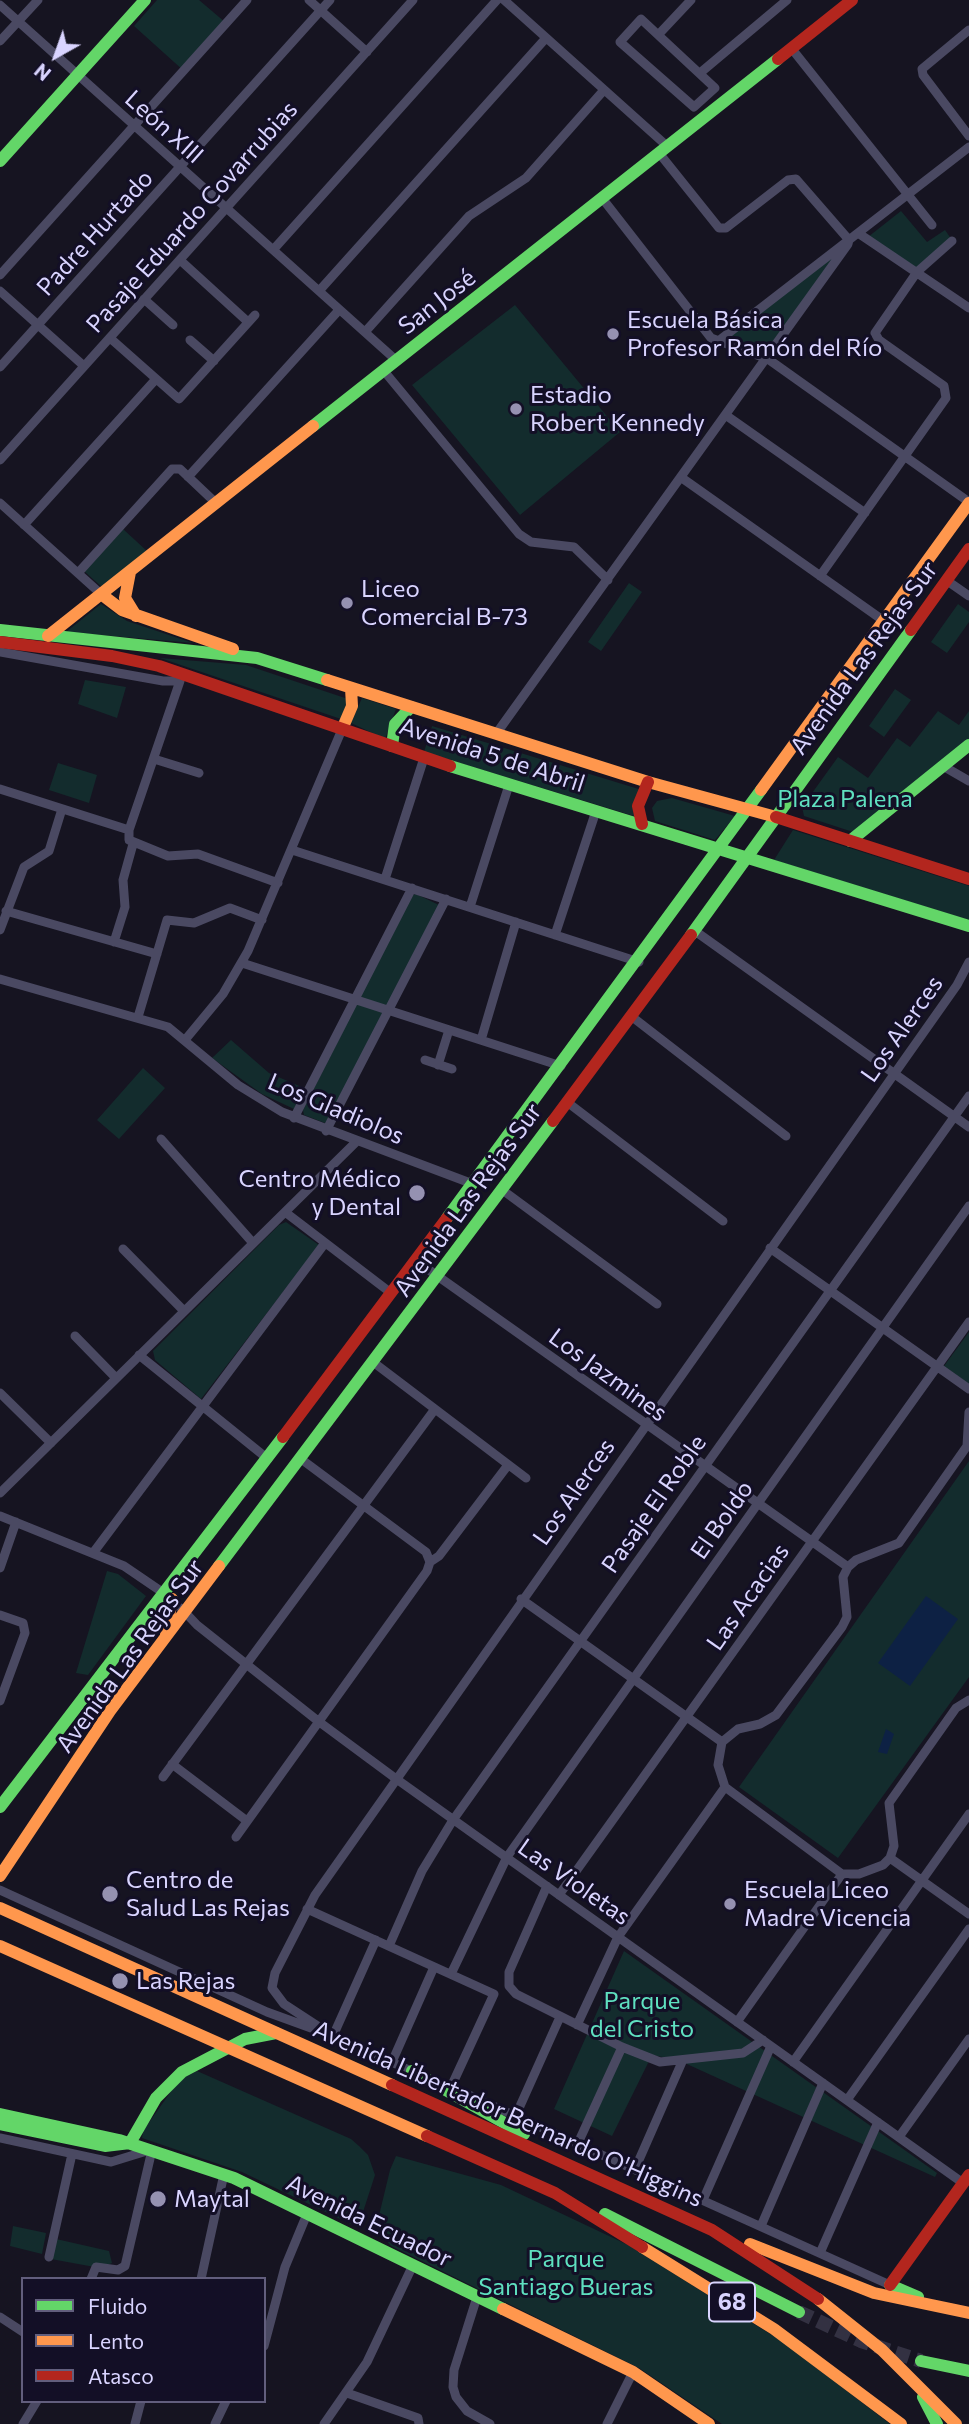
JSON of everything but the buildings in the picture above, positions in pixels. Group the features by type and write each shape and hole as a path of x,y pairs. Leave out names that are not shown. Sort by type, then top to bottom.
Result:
{"main road":[{"path":"0,161 145,0"},
{"name":"San José","path":"48,636 792,48 847,1"},
{"name":"Avenida Las Rejas Sur","path":"0,1807 169,1597 415,1260 639,961 969,503"},
{"name":"Avenida Las Rejas Sur","path":"0,1876 110,1712 695,931 969,549"},
{"path":"130,572 125,598 128,607 138,616"},
{"path":"101,594 117,607 138,616 257,658"},
{"name":"Avenida 5 de Abril","path":"0,630 257,658 648,782 776,817 969,879"},
{"name":"Avenida 5 de Abril","path":"0,642 112,656 194,676 424,758 969,926"},
{"path":"180,681 194,676"},
{"path":"343,727 352,706 351,688"},
{"path":"392,746 396,724 411,707"},
{"path":"850,841 969,745"},
{"path":"642,824 638,806 648,782"},
{"path":"165,1640 169,1597"},
{"name":"Avenida Libertador Bernardo O'Higgins","path":"0,1908 712,2230 803,2287 857,2329 906,2373 956,2424"},
{"name":"Avenida Libertador Bernardo O'Higgins","path":"0,1946 555,2193 774,2329 901,2424"},
{"path":"130,2143 149,2108 171,2081 228,2047 253,2036 281,2034"},
{"path":"412,2071 534,2139 585,2172"},
{"name":"Avenida Ecuador","path":"0,2114 130,2143 224,2174 633,2372 709,2424"},
{"name":"Avenida Ecuador","path":"0,2124 105,2146 130,2143"},
{"path":"964,2312 890,2285 966,2179"},
{"path":"555,2193 674,2247 799,2312"},
{"path":"712,2230 874,2293 964,2312"},
{"path":"921,2361 969,2371"},
{"path":"906,2373 936,2424"}],"street":[{"path":"0,41 38,0"},
{"path":"0,275 247,0"},
{"path":"309,0 367,51"},
{"name":"Padre Hurtado","path":"0,367 330,0"},
{"name":"Pasaje Eduardo Covarrubias","path":"0,460 413,0"},
{"path":"273,250 497,0"},
{"path":"504,0 604,90 663,149 719,228 726,228 792,178 802,184 849,240"},
{"path":"659,34 691,0"},
{"path":"700,73 787,0"},
{"name":"León XIII","path":"0,5 397,361"},
{"path":"641,19 700,73 715,88 694,107 620,42 641,19"},
{"path":"969,30 922,69 923,75 969,135"},
{"path":"319,291 547,38"},
{"path":"792,48 932,225"},
{"path":"365,332 469,216 526,178 604,90"},
{"path":"717,342 969,147"},
{"path":"602,198 717,342 768,359 969,503"},
{"path":"858,233 969,309"},
{"path":"496,734 768,359 849,240"},
{"path":"820,576 946,398 947,391 877,339 877,331 917,272 952,241"},
{"path":"110,338 179,399 214,361 252,318 180,260"},
{"path":"0,291 84,366"},
{"path":"144,299 173,325"},
{"path":"188,477 339,310"},
{"path":"190,340 214,361"},
{"path":"384,371 519,534 531,542 574,547 608,580"},
{"path":"24,525 156,379"},
{"path":"727,416 864,513"},
{"path":"78,573 170,471 177,468 217,504"},
{"path":"682,478 884,621"},
{"path":"0,503 101,594"},
{"path":"946,580 969,596"},
{"path":"0,652 163,681 180,681 128,838 133,844 168,856 198,855 278,883"},
{"path":"185,1040 223,994 242,963 343,727"},
{"path":"385,879 424,758"},
{"path":"154,759 199,773"},
{"path":"943,766 969,781"},
{"path":"470,907 509,785"},
{"path":"0,789 129,830"},
{"path":"0,930 27,863 48,855 62,809"},
{"path":"555,934 596,811"},
{"path":"114,942 125,907 123,880 133,844"},
{"path":"292,850 639,961"},
{"path":"294,1118 412,888"},
{"path":"326,1131 446,899"},
{"path":"138,1017 167,920 194,923 230,908 262,920"},
{"path":"6,911 157,954"},
{"path":"481,1040 516,922"},
{"path":"695,931 969,1127"},
{"name":"Los Alerces","path":"334,2036 284,2004 273,1993 275,1973 307,1909 395,1778 957,985 969,962"},
{"path":"242,963 561,1066"},
{"name":"Los Gladiolos","path":"0,979 168,1027 238,1085 294,1118 472,1184"},
{"path":"631,1016 786,1136"},
{"path":"438,1065 449,1030"},
{"path":"425,1060 452,1069"},
{"name":"Pasaje El Roble","path":"389,1946 422,1871 453,1820 969,1096"},
{"path":"567,1102 723,1221"},
{"path":"161,1139 253,1243"},
{"path":"0,1493 356,1141"},
{"path":"501,1189 657,1304"},
{"name":"El Boldo","path":"451,1974 506,1857 969,1206"},
{"path":"285,1212 391,1293"},
{"path":"93,1553 324,1242"},
{"path":"770,1248 969,1389"},
{"path":"123,1249 184,1311"},
{"name":"Los Jazmines","path":"415,1260 644,1425 848,1567"},
{"name":"Las Acacias","path":"559,1895 969,1322"},
{"path":"75,1336 116,1378"},
{"path":"139,1355 268,1459"},
{"path":"373,1362 526,1478"},
{"path":"0,1392 51,1443"},
{"path":"163,1777 435,1409"},
{"path":"969,1412 967,1446 899,1542 856,1560 848,1567 843,1577 847,1617 842,1627 776,1715 760,1724 738,1729 722,1742 718,1765 725,1787 842,1874 859,1874 883,1865 890,1858 894,1846 889,1803 956,1708 969,1700"},
{"path":"301,1459 426,1552 430,1562"},
{"path":"236,1837 427,1571 430,1562 439,1556 508,1465"},
{"name":"Las Violetas","path":"0,1516 139,1574 247,1665 395,1778 899,2137 966,2179"},
{"path":"0,1569 16,1522"},
{"path":"522,1599 722,1742"},
{"path":"0,1615 23,1623 25,1633 0,1701"},
{"path":"172,1764 247,1821"},
{"path":"577,2025 618,1937 725,1787"},
{"path":"793,2062 969,1814"},
{"path":"890,1858 969,1914"},
{"path":"737,2022 842,1874"},
{"path":"547,1886 509,1972 509,1986 521,1998 622,2047 660,2062 682,2062 743,2053 767,2043"},
{"name":"Avenida Libertador Bernardo O'Higgins","path":"0,1890 267,2012 334,2036 516,2115 890,2285"},
{"path":"307,1909 495,1994"},
{"path":"847,2100 969,1929"},
{"path":"334,2036 376,1941"},
{"path":"391,2062 434,1967"},
{"path":"452,2087 495,1994 509,1986"},
{"path":"516,2115 559,2017"},
{"path":"899,2137 969,2039"},
{"path":"703,2200 767,2043"},
{"path":"578,2143 622,2047"},
{"path":"635,2169 682,2062"},
{"path":"761,2227 823,2083"},
{"path":"820,2253 878,2122"},
{"path":"0,2138 111,2162 152,2150 125,2266 118,2270 96,2267 91,2277"},
{"path":"49,2257 72,2154"},
{"path":"201,2277 224,2174"},
{"path":"266,2338 285,2267 307,2214"},
{"path":"324,2424 347,2393 373,2349 413,2265"},
{"path":"477,2297 453,2375 456,2398 474,2417 490,2424"},
{"path":"0,2317 21,2331"},
{"path":"607,2424 633,2372"},
{"path":"347,2393 418,2418 419,2424"},
{"path":"23,2424 36,2403"},
{"path":"135,2424 140,2403"},
{"path":"215,2424 225,2403"}],"green space":[{"path":"157,0 199,0 226,23 184,71 134,26"},
{"path":"901,211 927,242 945,230 952,240 921,272 868,237"},
{"path":"843,247 763,356 722,341"},
{"name":"Estadio Robert Kennedy","path":"515,305 620,432 520,515 412,385"},
{"path":"123,529 148,552 104,589 84,571"},
{"path":"629,583 642,592 601,651 588,642"},
{"path":"101,604 127,621 193,643 66,632"},
{"path":"958,604 969,612 969,622 947,653 931,642"},
{"path":"160,658 246,665 348,699 341,719"},
{"path":"85,680 126,687 117,718 78,704"},
{"path":"895,689 911,700 884,737 869,726"},
{"path":"362,698 396,709 385,739 351,723"},
{"name":"Plaza Palena","path":"938,711 959,725 969,711 969,739 853,832 804,816 802,807 838,757 868,778 897,738 910,747"},
{"path":"432,726 642,790 634,816 424,752"},
{"path":"58,763 97,775 89,803 49,790"},
{"path":"672,798 735,816 715,840 655,821 652,808 657,801"},
{"path":"793,830 969,886 969,920 774,860"},
{"path":"416,894 439,905 330,1121 325,1123 304,1115 303,1110 412,895"},
{"path":"231,1040 269,1073 304,1088 294,1109 262,1094 212,1058"},
{"path":"143,1068 165,1088 119,1139 97,1120"},
{"path":"286,1222 319,1245 201,1399 155,1360 153,1351 279,1225"},
{"path":"969,1332 969,1384 944,1366"},
{"path":"969,1461 969,1677 838,1858 739,1787"},
{"path":"107,1571 118,1574 146,1596 88,1675 76,1673"},
{"name":"Parque del Cristo","path":"624,1951 937,2173 935,2177 678,2060 652,2055 612,2136 554,2109"},
{"path":"197,2071 351,2139 359,2146 368,2155 375,2175 363,2212 361,2229 242,2172 142,2138 143,2131 172,2090 185,2077"},
{"name":"Parque Santiago Bueras","path":"396,2156 501,2185 628,2245 783,2342 890,2424 722,2424 639,2368 391,2246 376,2228"},
{"path":"13,2226 46,2233 42,2254 10,2246"},
{"path":"56,2239 109,2251 112,2263 100,2268 51,2259"}],"water":[{"path":"926,1596 958,1619 910,1686 878,1663"},
{"path":"886,1729 894,1734 887,1754 878,1752"}],"tunnel":[{"path":"799,2312 861,2341 921,2361"}],"traffic: fast":[{"path":"0,161 145,0"},
{"path":"313,426 778,59"},
{"path":"0,630 257,658 327,680"},
{"path":"691,935 911,630"},
{"path":"392,746 395,724 411,707"},
{"path":"850,841 969,745"},
{"path":"450,766 748,858"},
{"path":"447,1218 761,790"},
{"path":"748,858 969,926"},
{"path":"219,1566 553,1121"},
{"path":"0,1807 283,1437"},
{"path":"0,2124 105,2146 130,2143 156,2098 182,2072 245,2039 276,2033"},
{"path":"412,2071 524,2134"},
{"path":"0,2114 119,2140 234,2178 503,2309"},
{"path":"605,2214 799,2312"},
{"path":"890,2285 918,2297"},
{"path":"921,2361 969,2371"},
{"path":"923,2397 937,2424"}],"traffic: slow":[{"path":"48,636 313,426"},
{"path":"761,790 969,503"},
{"path":"130,572 125,598 136,616"},
{"path":"101,594 122,610 233,649"},
{"path":"327,680 648,782 776,817"},
{"path":"343,727 352,706 351,688"},
{"path":"0,1876 110,1711 219,1566"},
{"path":"166,1635 172,1599"},
{"path":"0,1908 392,2085"},
{"path":"0,1946 427,2136"},
{"path":"750,2244 874,2293 969,2313"},
{"path":"642,2247 774,2329 901,2424"},
{"path":"818,2299 882,2350 956,2424"},
{"path":"503,2309 633,2372 709,2424"}],"traffic: jam":[{"path":"778,59 852,0"},
{"path":"911,630 969,549"},
{"path":"0,642 112,656 159,666 450,766"},
{"path":"642,824 638,806 648,782"},
{"path":"776,817 969,879"},
{"path":"553,1121 691,935"},
{"path":"283,1437 447,1218"},
{"path":"392,2085 712,2230 818,2299"},
{"path":"427,2136 555,2193 642,2247"},
{"path":"890,2285 969,2175"}],"place":[{"name":"Escuela Básica Profesor Ramón del Río","path":"613,334"},
{"name":"Estadio Robert Kennedy","path":"516,409"},
{"name":"Liceo Comercial B-73","path":"347,603"},
{"name":"Centro Médico y Dental","path":"417,1193"},
{"name":"Centro de Salud Las Rejas","path":"110,1894"},
{"name":"Escuela Liceo Madre Vicencia","path":"730,1904"},
{"name":"Las Rejas","path":"120,1981"},
{"name":"Maytal","path":"158,2199"}]}
